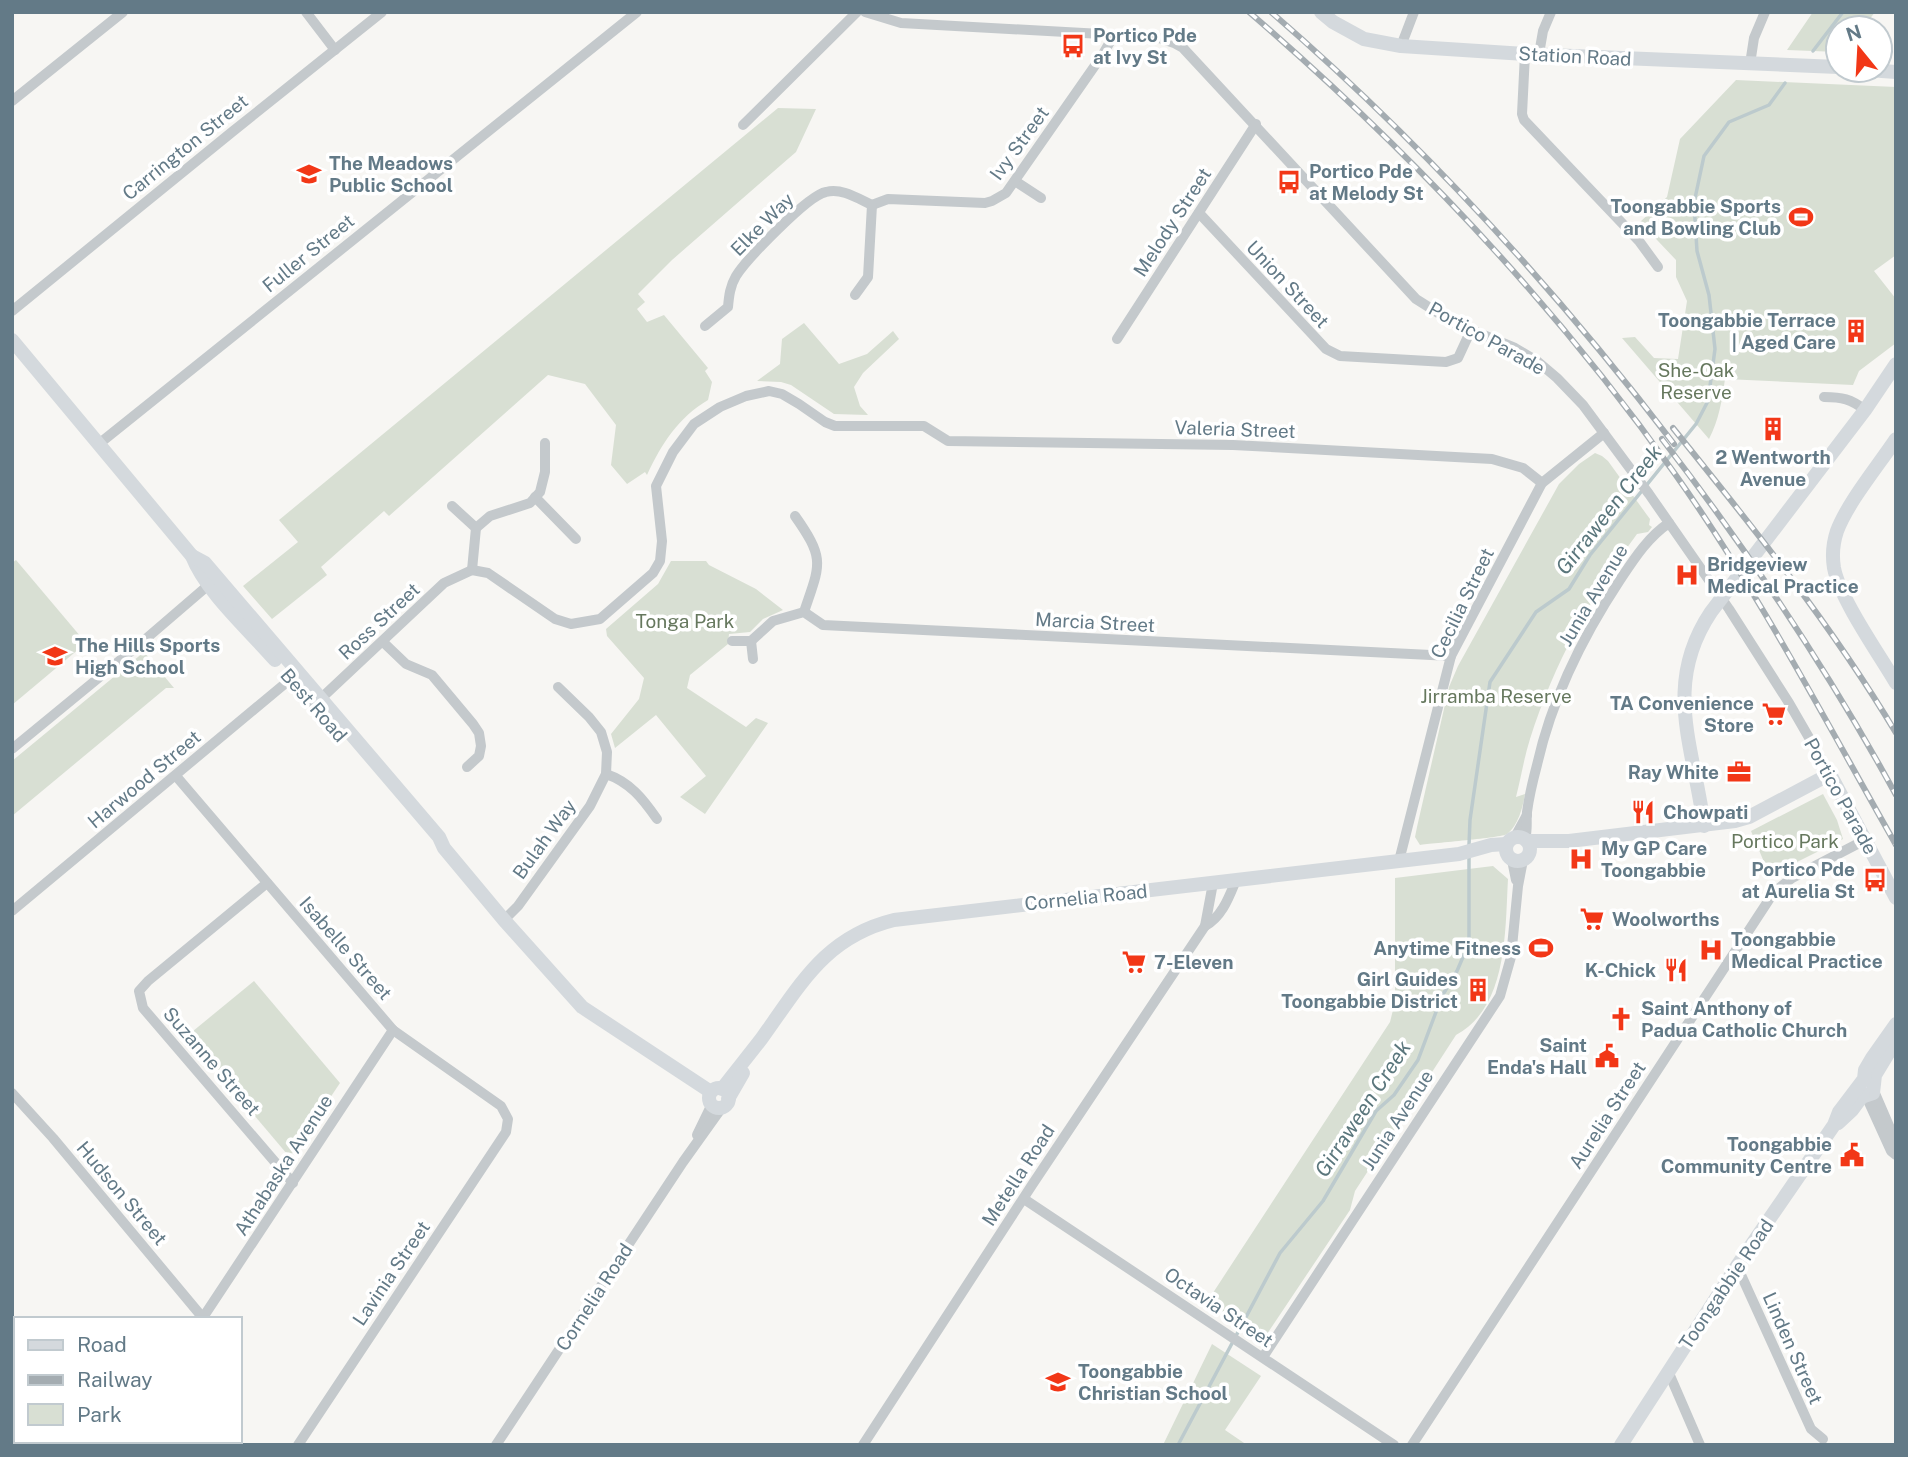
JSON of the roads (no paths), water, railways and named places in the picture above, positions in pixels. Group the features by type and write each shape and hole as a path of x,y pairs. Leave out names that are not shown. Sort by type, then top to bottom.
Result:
{"main road":[{"name":"Station Road","path":"1321,12 1364,39 1401,46 1824,67"},
{"name":"Best Road","path":"12,340 192,556 198,571 213,582 295,675 433,841 444,848 582,1007 719,1098"},
{"path":"1704,826 1683,688 1692,645 1711,612 1865,410 1896,364"},
{"path":"1865,410 1896,381"},
{"path":"1896,439 1841,521 1836,532 1833,555 1840,586 1896,683"},
{"name":"Cornelia Road","path":"719,1098 788,999 821,958 842,941 865,928 894,920 1704,826 1749,817 1830,774"},
{"name":"Portico Parade","path":"1830,774 1896,898"},
{"name":"Toongabbie Road","path":"1866,1089 1865,1070 1896,1024"},
{"name":"Toongabbie Road","path":"1621,1445 1737,1266 1834,1125 1839,1111 1866,1089 1896,1041"}],"street":[{"path":"12,101 123,12"},
{"path":"306,12 335,50"},
{"name":"Carrington Street","path":"12,311 382,12"},
{"name":"Fuller Street","path":"100,443 637,12"},
{"path":"743,125 857,12"},
{"name":"Portico Parade","path":"865,12 901,23 1156,37 1183,48 1416,299 1454,323 1515,348 1537,361 1571,391 1637,477 1729,609 1830,774"},
{"path":"1401,46 1414,12"},
{"path":"1551,12 1532,54 1522,114 1524,120 1639,241 1658,267"},
{"path":"1750,64 1754,38 1765,12"},
{"name":"Ivy Street","path":"872,205 888,199 985,203 1006,193 1114,35"},
{"name":"Melody Street","path":"1117,339 1256,124"},
{"path":"1015,180 1041,198"},
{"name":"Elke Way","path":"705,326 728,307 730,288 754,253 802,206 824,192 841,191 872,205"},
{"path":"856,295 867,277 872,205"},
{"name":"Union Street","path":"1199,213 1326,349 1340,356 1446,362 1458,358 1471,330"},
{"name":"Valeria Street","path":"472,570 488,573 555,619 571,624 600,619 657,567 662,541 656,486 682,436 705,415 746,396 769,391 782,394 824,422 835,426 924,426 948,441 1233,445 1492,459 1523,468 1542,483"},
{"path":"1824,397 1843,397 1854,401 1865,410"},
{"name":"Cecilia Street","path":"1399,861 1451,656 1542,483 1604,433"},
{"path":"472,570 476,528 490,516 530,503 540,492 545,472 545,443"},
{"path":"535,497 576,539"},
{"path":"452,506 476,528"},
{"path":"732,641 751,641 773,621 804,612 817,575 819,557 814,544 795,516"},
{"name":"Junia Avenue","path":"1263,1357 1500,996 1511,957 1518,886 1518,849 1547,729 1585,636 1640,551 1657,531 1669,523"},
{"name":"Ross Street","path":"318,702 444,583 472,570"},
{"path":"12,749 213,582"},
{"name":"Marcia Street","path":"804,612 823,625 1451,656"},
{"path":"751,641 753,659"},
{"path":"383,642 406,664 432,675 473,724 481,740 481,751 467,766"},
{"name":"Harwood Street","path":"12,911 295,675"},
{"path":"558,687 601,732 607,752 607,774 622,779 642,797 657,818"},
{"name":"Bulah Way","path":"504,920 518,906 590,806 607,774"},
{"name":"Isabelle Street","path":"176,776 393,1030 501,1106 508,1119"},
{"name":"Aurelia Street","path":"1412,1445 1774,892 1792,878 1865,839"},
{"name":"Metella Road","path":"1205,926 1213,922 1219,914 1236,880"},
{"name":"Suzanne Street","path":"267,883 139,990 143,1007 293,1183"},
{"name":"Metella Road","path":"863,1445 1205,926 1213,883"},
{"name":"Athabaska Avenue","path":"204,1317 393,1030"},
{"path":"1866,1089 1896,1142"},
{"path":"1866,1089 1891,1150 1896,1155"},
{"name":"Hudson Street","path":"12,1093 53,1138 202,1317"},
{"name":"Cornelia Road","path":"498,1445 683,1162 719,1098"},
{"name":"Lavinia Street","path":"298,1445 506,1132 508,1119"},
{"name":"Octavia Street","path":"1024,1199 1394,1445"},
{"name":"Linden Street","path":"1737,1266 1811,1429 1823,1439"},
{"path":"1668,1371 1700,1445"}],"waterway":[{"name":"Girraween Creek","path":"1813,51 1843,12"},
{"name":"Girraween Creek","path":"1469,845 1470,820 1490,682 1536,612 1569,589 1590,555 1696,424 1708,401 1715,349 1709,295 1697,251 1694,203 1704,156 1729,122 1769,105 1785,83"},
{"name":"Girraween Creek","path":"1178,1445 1280,1253 1323,1201 1376,1111 1394,1095 1418,1060 1442,996 1469,943 1469,857"}],"railway":[{"path":"1249,12 1308,64 1422,173 1529,289 1580,349 1675,474 1735,564 1896,845"},
{"path":"1271,12 1380,112 1483,218 1581,328 1674,444"},
{"path":"1673,428 1818,614 1896,733"},
{"path":"1662,439 1786,612 1896,795"}],"place":[{"name":"Portico Pde at Ivy St","path":"1073,46"},
{"name":"The Meadows Public School","path":"309,174"},
{"name":"Portico Pde at Melody St","path":"1289,182"},
{"name":"Toongabbie Sports and Bowling Club","path":"1801,217"},
{"name":"Toongabbie Terrace | Aged Care","path":"1856,331"},
{"name":"2 Wentworth Avenue","path":"1773,429"},
{"name":"Bridgeview Medical Practice","path":"1687,575"},
{"name":"The Hills Sports High School","path":"55,656"},
{"name":"TA Convenience Store","path":"1774,714"},
{"name":"Ray White","path":"1739,772"},
{"name":"Chowpati","path":"1643,812"},
{"name":"My GP Care Toongabbie","path":"1581,859"},
{"name":"Portico Pde at Aurelia St","path":"1875,880"},
{"name":"Woolworths","path":"1592,919"},
{"name":"Anytime Fitness","path":"1541,948"},
{"name":"Toongabbie Medical Practice","path":"1711,950"},
{"name":"7-Eleven","path":"1134,962"},
{"name":"K-Chick","path":"1676,970"},
{"name":"Girl Guides Toongabbie District","path":"1478,990"},
{"name":"Saint Anthony of Padua Catholic Church","path":"1621,1019"},
{"name":"Saint Enda's Hall","path":"1607,1056"},
{"name":"Toongabbie Community Centre","path":"1852,1155"},
{"name":"Toongabbie Christian School","path":"1058,1382"}],"park label":[{"name":"She-Oak Reserve","path":"1696,381"},
{"name":"Tonga Park","path":"685,621"},
{"name":"Jirramba Reserve","path":"1496,696"},
{"name":"Portico Park","path":"1785,841"}]}
